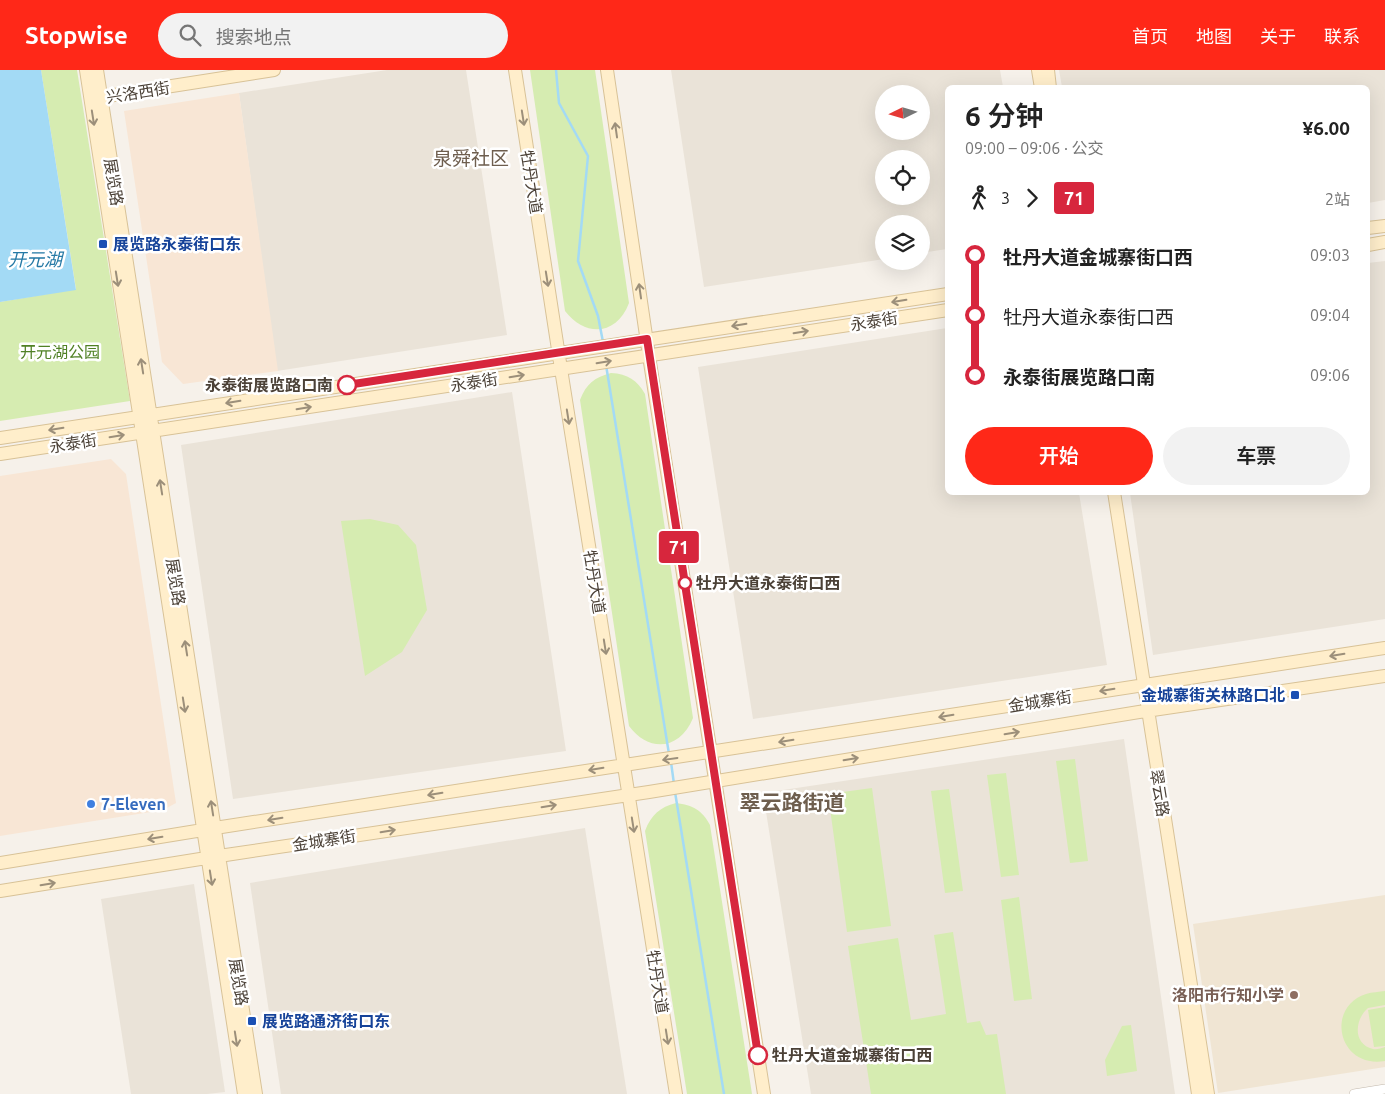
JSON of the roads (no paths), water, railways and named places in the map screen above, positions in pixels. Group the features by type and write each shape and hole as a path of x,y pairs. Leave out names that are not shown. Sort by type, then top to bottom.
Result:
{"main road":[{"name":"展览路","path":"86,70 95,94 209,829 244,1094"},
{"name":"展览路","path":"95,94 97,70"},
{"name":"兴洛西街","path":"95,94 226,70"},
{"name":"兴洛西街","path":"95,94 274,70"},
{"name":"牡丹大道","path":"515,70 676,1094"},
{"path":"607,70 649,356 764,1094"},
{"path":"1038,70 1040,85"},
{"path":"1048,70 1050,85"},
{"path":"1370,228 1385,226"},
{"path":"1370,245 1385,242"},
{"name":"永泰街","path":"0,438 945,294"},
{"name":"永泰街","path":"0,454 945,310"},
{"name":"翠云路","path":"1107,495 1139,685"},
{"name":"翠云路","path":"1114,495 1139,685 1198,1094"},
{"name":"金城寨街","path":"0,863 209,829 1385,648"},
{"name":"金城寨街","path":"0,891 649,792 1143,712 1385,676"},
{"name":"翠云路","path":"1143,712 1208,1094"},
{"name":"展览路","path":"213,857 256,1094"}],"street":[{"path":"1354,1094 1385,1089"}],"water":[{"name":"开元湖","path":"0,70 41,70 76,290 0,302"}],"waterway":[{"path":"556,70 559,103 588,156 578,261 598,316 603,342"},
{"path":"606,365 669,754"},
{"path":"671,762 674,784"},
{"path":"675,792 724,1094"}],"place":[{"name":"展览路永泰街口东","path":"103,244"},
{"name":"永泰街展览路口南","path":"347,385"},
{"name":"牡丹大道永泰街口西","path":"685,583"},
{"name":"金城寨街关林路口北","path":"1295,695"},
{"name":"7-Eleven","path":"91,804"},
{"name":"洛阳市行知小学","path":"1294,995"},
{"name":"展览路通济街口东","path":"252,1021"},
{"name":"牡丹大道金城寨街口西","path":"758,1055"}],"district":[{"name":"泉舜社区","path":"471,158"},
{"name":"翠云路街道","path":"792,802"}],"park label":[{"name":"开元湖公园","path":"60,352"}]}
